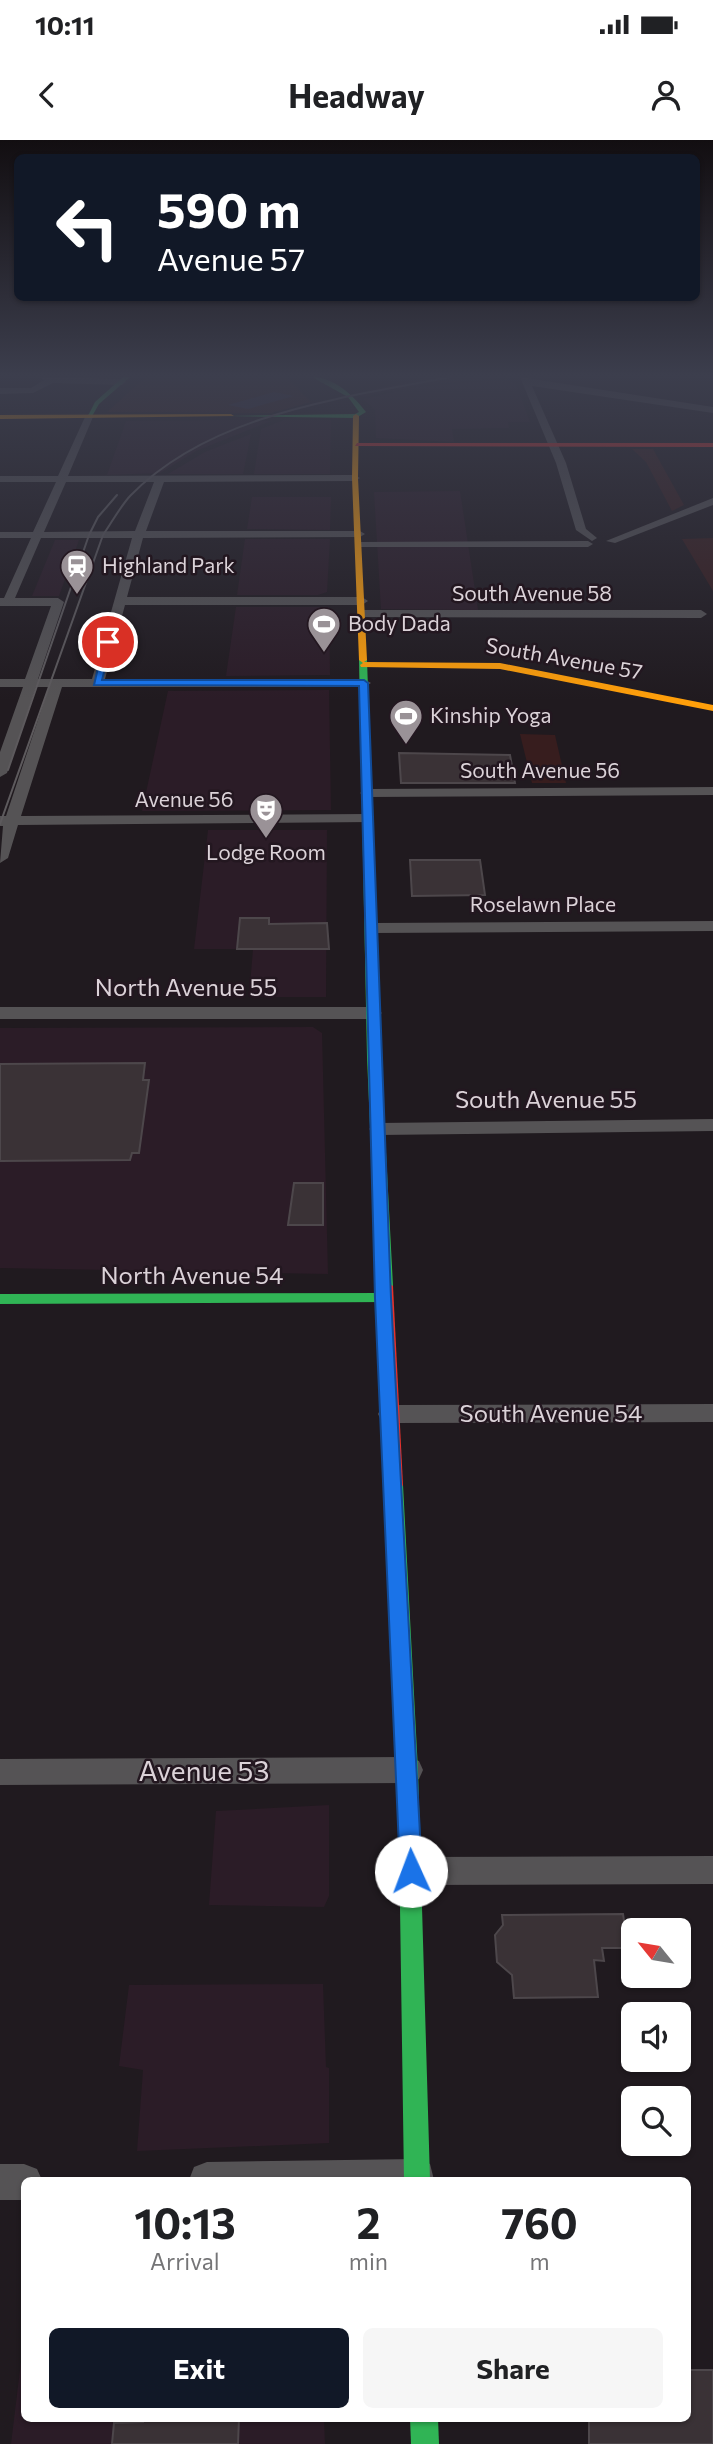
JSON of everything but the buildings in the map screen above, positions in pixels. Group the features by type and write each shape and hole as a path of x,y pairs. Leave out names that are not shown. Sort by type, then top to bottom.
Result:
{"main road":[{"path":"356,485 365,665 383,1298 408,1770 411,2012 417,2177"},
{"name":"South Avenue 57","path":"365,665 500,666 713,708"},
{"name":"North Avenue 54","path":"0,1299 383,1298"},
{"path":"424,2422 425,2444"}],"street":[{"path":"0,773 58,602 4,602 60,485"},
{"path":"97,683 139,535 158,485"},
{"path":"566,485 581,530 590,541"},
{"path":"0,535 590,541 605,546 611,541 713,501"},
{"name":"South Avenue 58","path":"119,601 701,614"},
{"path":"0,683 364,683"},
{"path":"0,858 5,821 57,683"},
{"name":"South Avenue 56","path":"367,793 713,791"},
{"name":"Avenue 56","path":"5,821 368,819"},
{"name":"Roselawn Place","path":"373,928 713,926"},
{"name":"North Avenue 55","path":"0,1013 373,1013"},
{"name":"South Avenue 55","path":"379,1129 713,1125"},
{"name":"South Avenue 54","path":"390,1414 713,1413"},
{"name":"Avenue 53","path":"0,1772 408,1770"},
{"path":"411,1871 713,1870"},
{"path":"0,2182 21,2182"}],"shaded area":[{"path":"658,485 673,485 684,505 672,511"},
{"path":"460,491 478,610 381,609 374,492"},
{"path":"252,497 331,497 330,530 247,529"},
{"path":"713,538 713,591 682,539"},
{"path":"245,539 330,539 327,592 318,595 237,595"},
{"path":"55,540 79,540 59,596 32,596"},
{"path":"236,607 329,607 330,675 226,676"},
{"path":"329,690 331,810 142,811 168,691"},
{"path":"520,734 555,735 566,783 532,783"},
{"path":"208,830 327,830 326,997 249,997 253,949 194,949"},
{"path":"313,1027 322,1033 328,1274 0,1268 0,1028"},
{"path":"329,1805 329,1896 324,1907 209,1905 216,1811"},
{"path":"323,1984 326,2067 329,2068 329,2143 137,2151 143,2070 119,2066 129,1985"},
{"path":"21,2362 21,2422 324,2422 325,2444 11,2444"}],"tram line":[{"path":"0,824 103,535 130,496 144,485"},
{"path":"8,770 89,535 98,517 117,495"}],"traffic: fast":[{"path":"363,660 374,1057 385,1286"},
{"path":"0,1299 383,1298"},
{"path":"394,1485 408,1770 417,2177"},
{"path":"424,2422 425,2444"}],"traffic: slow":[{"path":"355,485 363,660"},
{"path":"364,665 500,666 713,708"}],"traffic: jam":[{"path":"385,1286 394,1485"}],"place":[{"name":"Highland Park","path":"77,596"},
{"name":"Body Dada","path":"324,654"},
{"name":"Kinship Yoga","path":"406,746"},
{"name":"Lodge Room","path":"266,840"}],"route":[{"path":"108,642 97,683 364,683 383,1298 411,1871"}]}
